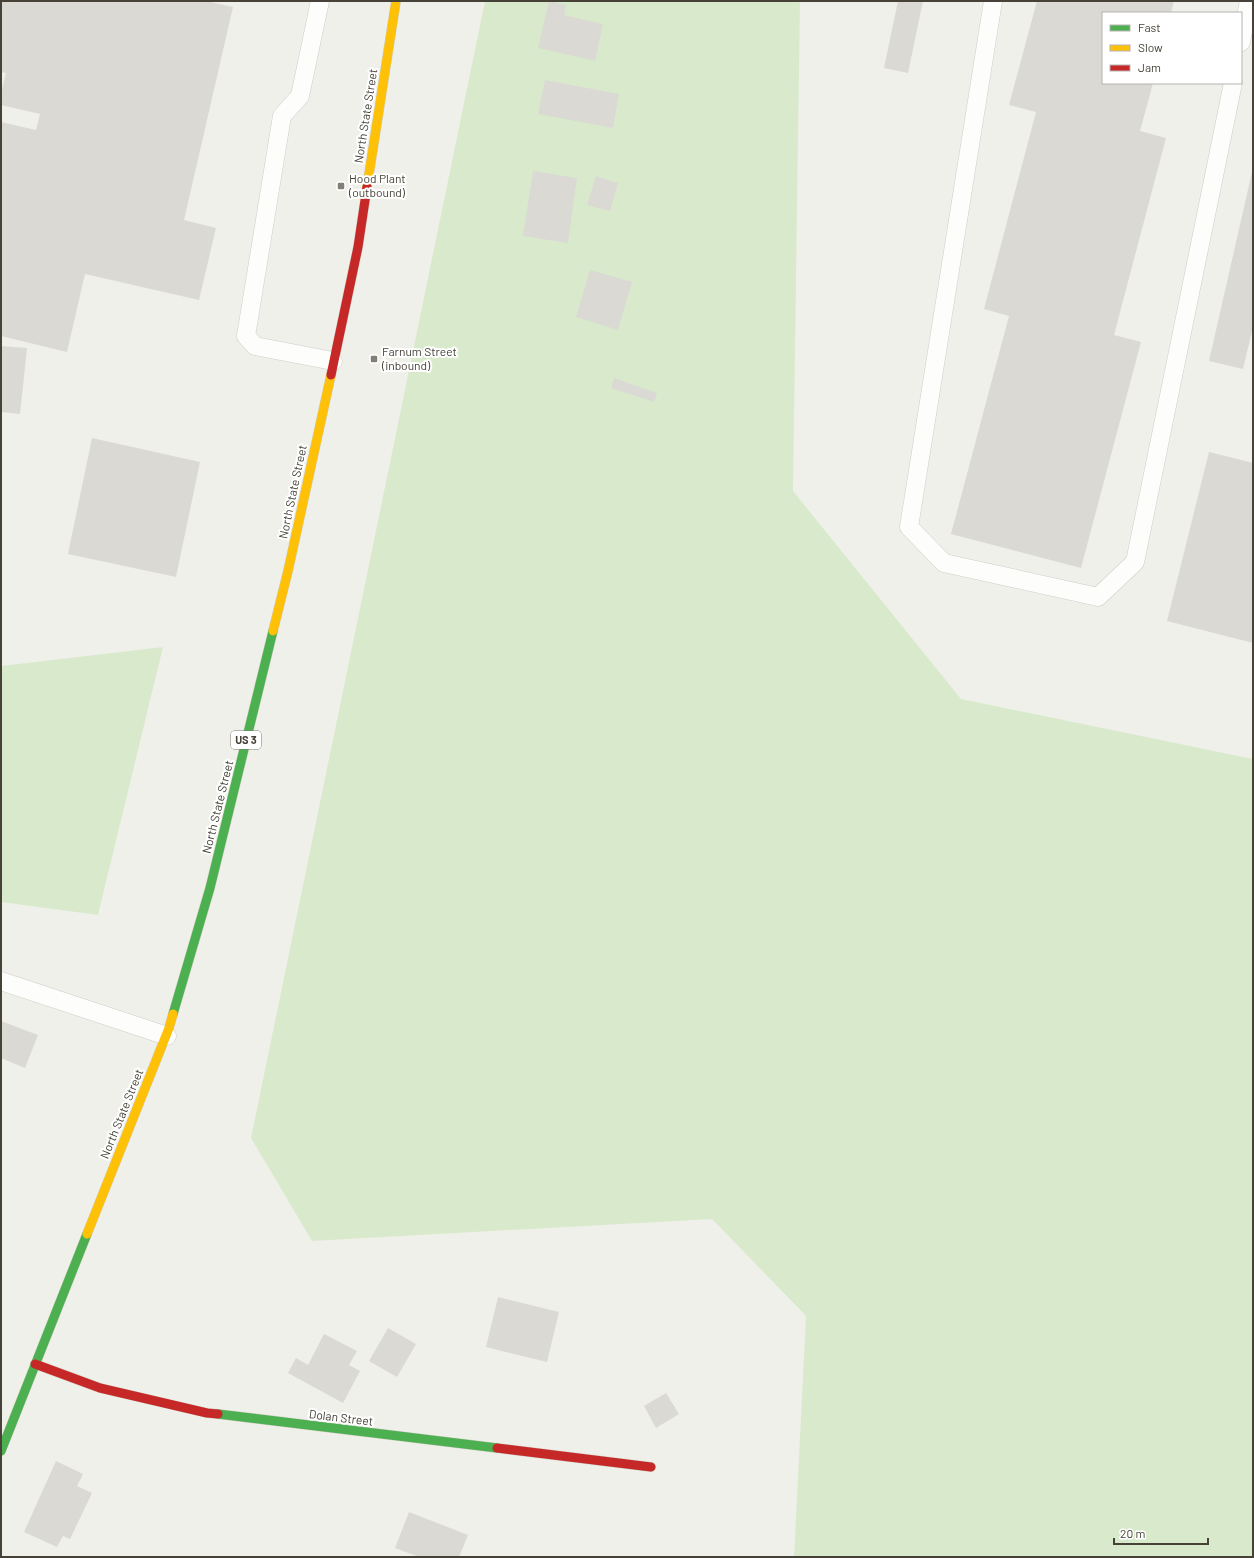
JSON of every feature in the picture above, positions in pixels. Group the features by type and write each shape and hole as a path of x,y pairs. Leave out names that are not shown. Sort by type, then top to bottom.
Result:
{"main road":[{"name":"North State Street","path":"1,1451 166,1036 210,888 286,578 358,247 396,1"},
{"name":"Dolan Street","path":"35,1364 100,1388 207,1414 651,1468"}],"lane":[{"path":"320,1 300,96 282,116 246,336 255,346 333,361"},
{"path":"993,1 909,527 944,563 1098,597 1134,562 1233,84"},
{"path":"1242,37 1250,1"},
{"path":"1,980 166,1036"}],"green space":[{"path":"485,1 800,1 793,491 961,699 1253,759 1253,1557 794,1557 806,1316 712,1219 312,1241 251,1138"},
{"path":"163,647 98,915 1,902 1,666"}],"building":[{"path":"1,1 206,1 233,7 184,220 216,228 199,300 85,274 67,352 1,336 1,122 36,130 40,114 1,105 1,93 6,73 1,72"},
{"path":"549,1 566,5 564,15 603,24 595,61 538,48"},
{"path":"898,1 923,1 908,73 884,68"},
{"path":"1037,1 1174,1 1171,12 1102,12 1102,84 1153,84 1140,131 1166,138 1114,335 1141,342 1081,568 951,534 1009,316 984,309 1036,112 1009,105"},
{"path":"545,80 619,94 613,128 538,114"},
{"path":"533,171 577,178 568,243 523,236"},
{"path":"1252,172 1253,327 1243,369 1209,361"},
{"path":"596,176 618,183 610,211 587,205"},
{"path":"590,270 632,282 618,330 576,317"},
{"path":"1,346 27,348 20,414 1,412"},
{"path":"614,378 657,393 654,402 611,388"},
{"path":"92,438 200,462 176,577 68,554"},
{"path":"1209,452 1253,463 1253,643 1167,621"},
{"path":"1,1021 38,1035 25,1068 1,1058"},
{"path":"498,1297 559,1312 547,1362 486,1347"},
{"path":"388,1328 416,1344 397,1377 369,1361"},
{"path":"324,1334 357,1351 349,1365 360,1371 343,1403 288,1373 296,1358 308,1365"},
{"path":"666,1393 679,1414 656,1428 644,1406"},
{"path":"56,1461 83,1474 77,1486 92,1493 70,1539 63,1536 57,1547 24,1532"},
{"path":"409,1512 468,1535 459,1557 419,1557 395,1548"}],"traffic: fast":[{"path":"173,1014 210,888 273,631"},
{"path":"1,1451 87,1234"},
{"path":"218,1414 497,1448"}],"traffic: slow":[{"path":"367,187 396,1"},
{"path":"273,631 288,571 331,375"},
{"path":"87,1234 169,1028 173,1014"}],"traffic: jam":[{"path":"331,375 358,247 367,187"},
{"path":"35,1364 100,1388 207,1413 218,1414"},
{"path":"497,1448 651,1467"}],"place":[{"name":"Hood Plant (outbound)","path":"341,186"},
{"name":"Farnum Street (inbound)","path":"374,359"}]}
